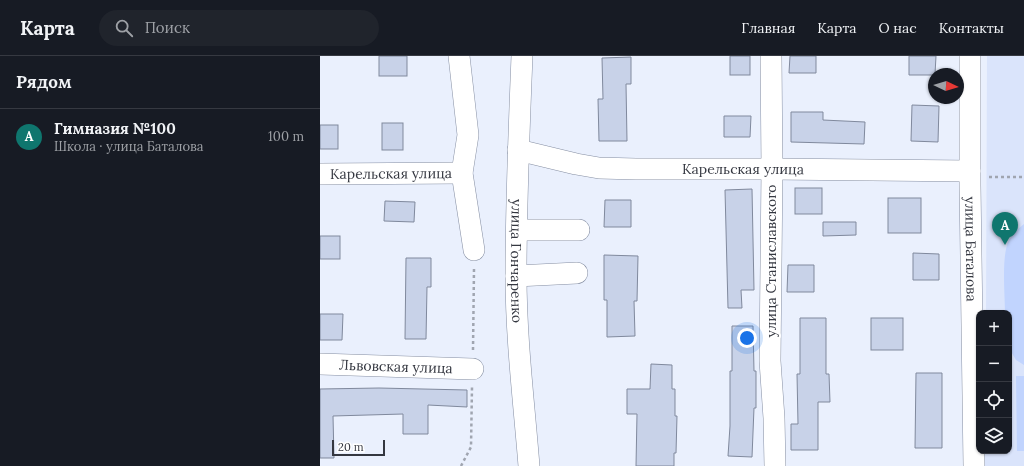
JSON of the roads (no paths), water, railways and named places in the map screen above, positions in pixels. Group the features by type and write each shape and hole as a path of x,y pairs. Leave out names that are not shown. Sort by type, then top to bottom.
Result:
{"street":[{"path":"459,56 468,135 462,172 474,250"},
{"name":"улица Гончаренко","path":"522,56 518,150 516,276 519,338 529,466"},
{"name":"улица Станиславского","path":"771,56 772,168 770,361 774,418 775,466"},
{"name":"улица Баталова","path":"970,56 974,466"},
{"name":"Карельская улица","path":"518,150 576,164 600,168 772,168 970,171"},
{"name":"Карельская улица","path":"320,174 462,172"},
{"path":"517,230 579,230"},
{"path":"516,276 577,273"},
{"name":"Львовская улица","path":"320,364 473,370"}],"place":[{"name":"Гимназия №100","path":"1005,245"}]}
